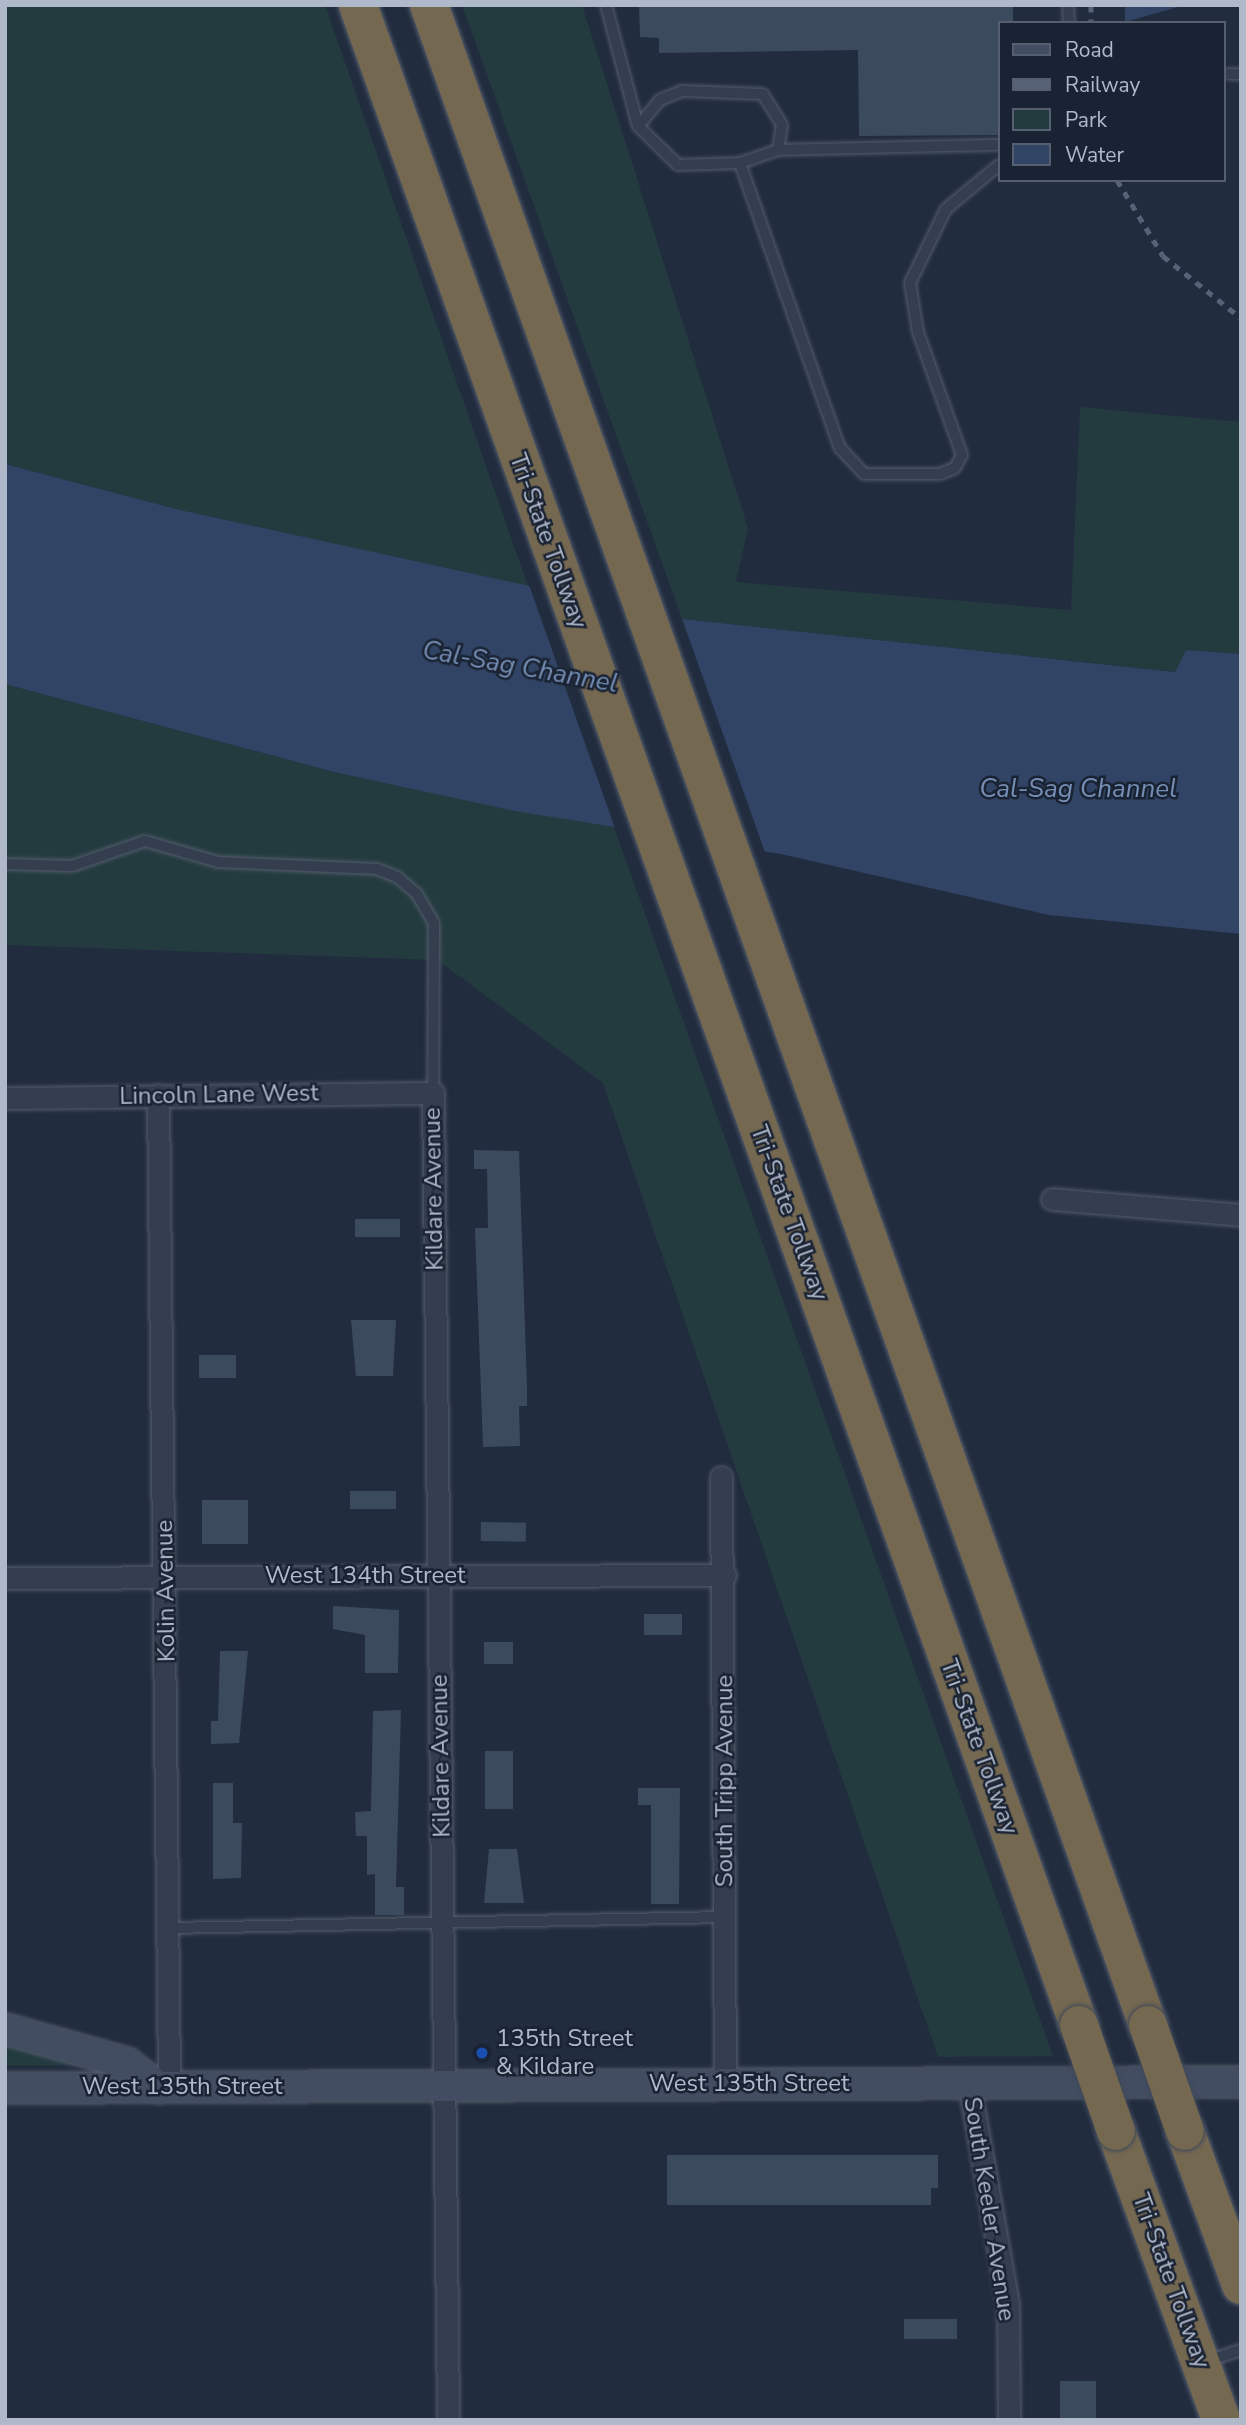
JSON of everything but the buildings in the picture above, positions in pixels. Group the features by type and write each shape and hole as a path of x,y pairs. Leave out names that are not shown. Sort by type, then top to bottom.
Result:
{"highway":[{"name":"Tri-State Tollway","path":"358,5 1116,2131 1222,2420"},
{"path":"429,5 590,465 1241,2285"}],"street":[{"name":"Lincoln Lane West","path":"5,1098 433,1093"},
{"name":"Kildare Avenue","path":"433,1093 448,2420"},
{"name":"Kolin Avenue","path":"158,1095 166,1577 168,1928 164,2087"},
{"path":"1052,1199 1241,1215"},
{"name":"South Tripp Avenue","path":"721,1477 725,1575 724,2084"},
{"name":"West 134th Street","path":"5,1578 725,1575"},
{"path":"5,2029 127,2063 164,2087"},
{"name":"West 135th Street","path":"5,2088 1241,2082"},
{"name":"South Keeler Avenue","path":"969,2083 1008,2305 1009,2420"}],"lane":[{"path":"607,5 638,126 678,165 740,163 778,150 972,150 998,145"},
{"path":"638,126 660,100 682,91 762,94 782,125 778,150"},
{"path":"740,163 840,448 864,474 940,474 955,468 962,455 918,331 910,283 946,209 998,165"},
{"path":"5,864 72,866 145,841 218,862 377,869 397,877 417,894 433,925 433,1093"},
{"path":"168,1928 724,1917"},
{"path":"1201,2363 1241,2350"}],"green space":[{"path":"5,5 325,5 528,586 180,510 5,464"},
{"path":"462,5 582,5 748,528 736,582 1071,610 1080,407 1241,422 1241,654 1186,650 1176,672 682,619"},
{"path":"5,684 334,772 614,827 1053,2056 938,2057 603,1083 437,960 5,945"},
{"path":"5,2037 93,2065 5,2066"}],"water":[{"path":"1125,5 1185,5 1129,21 1125,21"},
{"name":"Cal-Sag Channel","path":"5,464 180,510 682,619 1175,672 1186,650 1241,654 1241,934 1049,915 781,854 515,811 334,772 5,684"}],"pier":[{"path":"528,582 681,616 766,855 616,831"}],"railway":[{"path":"1091,5 1091,21"},
{"path":"1118,182 1163,256 1241,318"}],"place":[{"name":"135th Street & Kildare","path":"482,2053"}]}
